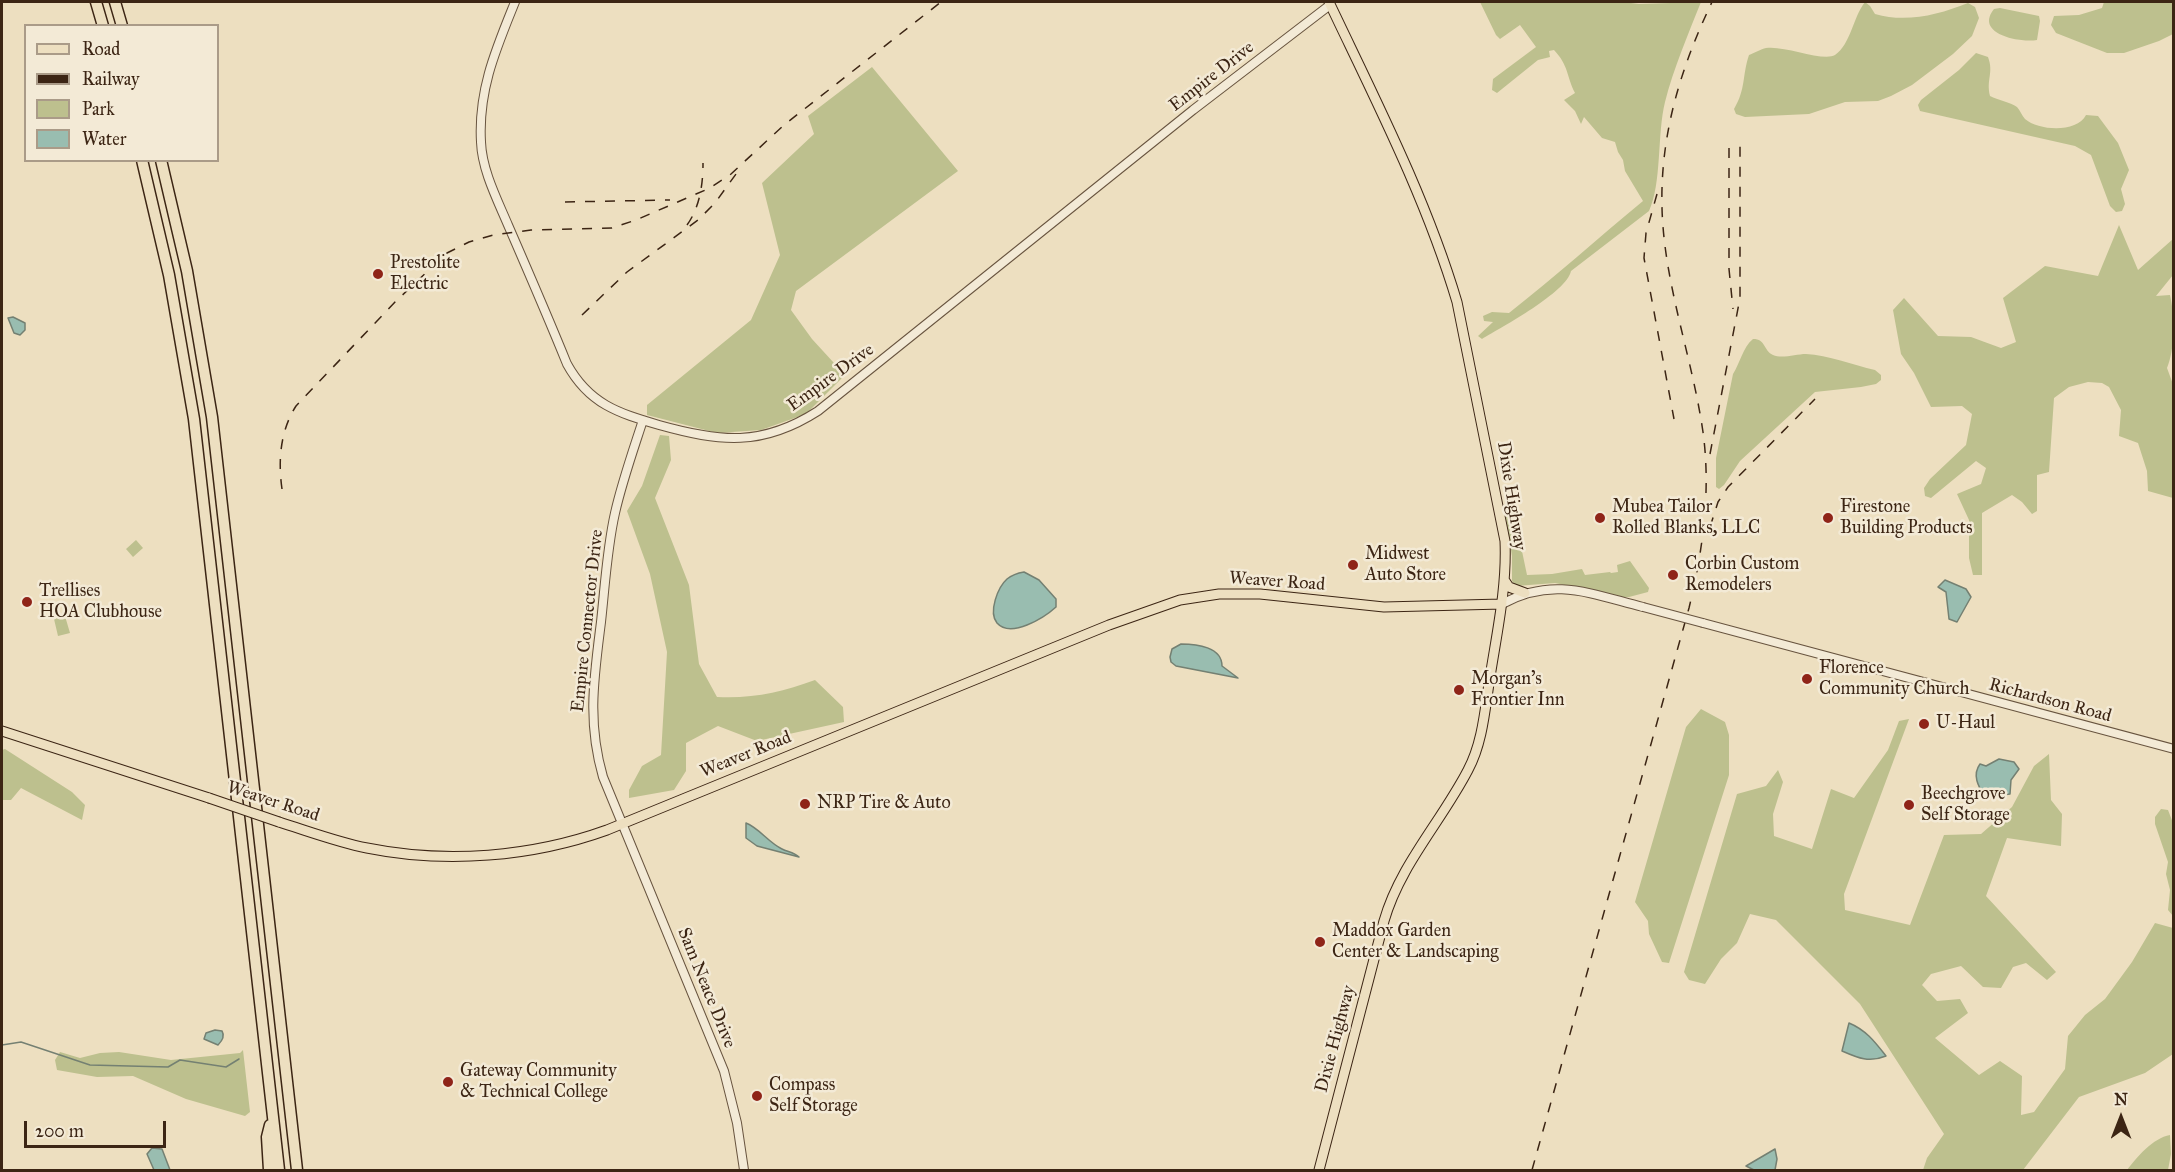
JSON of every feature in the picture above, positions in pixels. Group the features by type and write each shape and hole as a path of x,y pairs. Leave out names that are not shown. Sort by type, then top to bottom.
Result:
{"highway":[{"path":"96,2 102,24"},
{"path":"115,2 121,24"},
{"path":"142,162 169,275 194,419 279,1170"},
{"path":"161,162 187,272 212,417 297,1170"},
{"path":"284,1050 304,1170"},
{"path":"269,1170 267,1137 272,1113"}],"main road":[{"name":"Dixie Highway","path":"1319,1170 1391,897 1400,877 1462,781 1476,752 1502,604 1505,541 1470,362 1452,284 1442,253 1415,188 1329,3"},
{"path":"1504,581 1509,587 1525,593"},
{"name":"Weaver Road","path":"2,731 279,822 367,848 402,853 469,856 563,844 622,823 1105,627 1180,600 1201,595 1241,593 1364,606 1502,604"},
{"path":"1479,605 1491,611 1499,621"}],"street":[{"name":"Empire Drive","path":"515,2 490,63 482,100 480,144 491,185 573,376 586,392 607,407 643,420 709,438 736,439 780,430 809,416 1329,3"},
{"name":"Empire Connector Drive","path":"622,823 597,755 593,730 592,695 612,529 643,420"},
{"name":"Richardson Road","path":"1502,604 1525,593 1560,588 1643,607 2174,749"},
{"name":"Sam Neace Drive","path":"622,823 724,1071 737,1123 744,1170"}],"green space":[{"path":"1480,2 1639,4 1701,2 1665,102 1656,187 1649,211 1571,271 1567,279 1546,299 1482,339 1478,336 1493,322 1484,321 1483,316 1492,312 1509,313 1643,201 1625,171 1615,142 1602,138 1584,117 1581,124 1575,111 1564,100 1575,93 1565,66 1554,50 1549,51 1550,57 1538,60 1497,93 1492,90 1493,79 1536,47 1520,25 1500,39"},
{"path":"1865,2 1875,14 1898,18 1934,14 1968,3 1975,7 1979,18 1972,36 1953,54 1912,85 1891,96 1878,101 1845,102 1809,114 1745,117 1736,114 1734,109 1742,89 1749,55 1774,48 1829,57 1835,55 1845,44"},
{"path":"2104,2 2173,2 2173,34 2124,53 2107,53 2056,33 2051,25 2054,16 2079,15 2102,8"},
{"path":"2000,8 2039,16 2037,40 2020,40 1994,31 1989,18 1994,9"},
{"path":"1976,53 1988,57 1990,96 2017,107 2025,119 2031,123 2057,128 2075,125 2086,115 2098,116 2118,143 2129,170 2121,189 2125,204 2122,211 2116,212 2110,206 2091,155 2075,146 1920,111 1918,105 1921,100 1959,70"},
{"path":"872,67 958,171 796,291 791,310 812,339 845,375 806,414 761,430 717,433 647,415 647,405 751,320 780,255 762,183 814,134 808,116"},
{"path":"2119,225 2138,270 2173,239 2173,275 2156,296 2170,295 2173,313 2173,342 2167,368 2174,387 2173,498 2148,491 2147,471 2138,443 2119,436 2121,410 2109,387 2102,383 2088,382 2069,387 2054,398 2049,472 2037,475 2037,511 2032,514 2022,502 2012,495 1982,513 1982,575 1973,575 1969,558 1969,520 1957,494 1981,484 1986,468 1976,461 1931,498 1925,496 1924,488 1930,479 1966,445 1972,414 1962,406 1931,407 1914,373 1901,354 1893,310 1904,298 1938,336 1971,337 2001,348 2016,342 2003,298 2045,266 2098,276"},
{"path":"1753,339 1760,341 1773,355 1806,354 1832,358 1875,370 1881,375 1881,380 1876,384 1861,387 1815,392 1740,461 1719,489 1716,487 1716,458 1733,374 1744,351"},
{"path":"660,435 669,436 671,460 655,498 689,585 699,664 717,697 767,694 815,680 843,707 844,722 757,741 718,726 686,743 686,771 674,790 629,798 629,790 642,766 661,755 667,652 650,574 627,511 642,486"},
{"path":"1507,502 1513,502 1518,511 1514,513 1527,575 1582,569 1585,575 1611,573 1618,572 1617,565 1630,561 1649,588 1648,592 1620,597 1555,583 1516,586 1512,581 1512,556 1505,512"},
{"path":"136,540 143,548 133,557 126,549"},
{"path":"65,616 70,633 58,636 54,619"},
{"path":"1701,709 1725,722 1729,735 1729,775 1669,963 1662,962 1649,934 1648,921 1635,902 1686,727"},
{"path":"1909,719 1844,894 1845,910 1910,925 1944,835 1981,834 2012,807 2034,766 2049,754 2051,800 2062,814 2061,846 2007,838 1986,896 2056,972 2047,980 2026,963 2013,967 2001,988 1983,987 1961,966 1931,974 1922,985 1937,1001 1960,999 1968,1013 1935,1038 1979,1075 2000,1061 2022,1076 2021,1115 2034,1112 2065,1069 2068,1036 2085,1015 2105,999 2132,962 2155,923 2173,928 2173,1054 2145,1073 2079,1097 2023,1170 1923,1170 1927,1158 1944,1134 1860,1004 1776,920 1750,914 1737,943 1721,959 1705,984 1689,980 1684,972 1737,794 1766,786 1778,770 1783,782 1773,814 1774,836 1812,849 1831,789 1854,798 1888,750 1899,721"},
{"path":"5,749 72,792 85,805 82,820 21,788 11,800 2,800 2,750"},
{"path":"2161,809 2168,810 2173,823 2173,916 2168,910 2170,890 2166,874 2168,862 2155,824 2155,817"},
{"path":"243,1050 250,1112 245,1116 186,1099 133,1076 97,1077 57,1070 55,1060 60,1052 80,1058 100,1053 119,1052 171,1060 240,1053"},
{"path":"2170,1135 2171,1154 2168,1170 2127,1170 2152,1144"}],"water":[{"path":"13,317 25,323 25,330 20,335 14,333 8,318"},
{"path":"1024,572 1039,580 1056,599 1056,607 1028,625 1011,629 1003,627 994,618 994,606 998,594 1007,579"},
{"path":"1945,580 1966,589 1971,597 1957,622 1949,619 1946,592 1938,587"},
{"path":"1181,644 1208,648 1218,655 1222,666 1238,678 1176,666 1171,662 1170,657 1172,649"},
{"path":"1999,759 2014,762 2019,769 2011,780 2010,794 1985,797 1980,789 1976,772 1980,764 1986,766"},
{"path":"746,823 777,846 799,857 757,846 746,838"},
{"path":"1849,1023 1874,1041 1886,1056 1864,1059 1842,1051"},
{"path":"215,1030 223,1033 223,1038 218,1045 204,1039 206,1033"},
{"path":"152,1148 162,1149 170,1170 154,1170 147,1154"},
{"path":"1775,1149 1777,1159 1775,1170 1754,1170 1746,1166"}],"waterway":[{"path":"2,1045 21,1042 90,1065 168,1067 180,1060 226,1067 239,1059"}],"railway":[{"path":"282,489 280,468 283,436 296,406 395,302 447,253 469,242 493,235 531,230 612,228 710,188 731,174 784,125 941,2"},
{"path":"1532,1170 1689,608 1702,542 1706,498 1703,432 1668,264 1664,236 1662,181 1669,127 1682,76 1712,2"},
{"path":"1710,454 1740,298 1740,143"},
{"path":"1729,148 1729,269 1733,309"},
{"path":"687,225 700,195 703,163"},
{"path":"582,315 627,272 698,220 715,203 736,174"},
{"path":"1657,194 1646,233 1644,258 1674,419"},
{"path":"565,202 670,200"},
{"path":"1710,527 1718,502 1728,487 1815,399"}],"place":[{"name":"Prestolite Electric","path":"378,274"},
{"name":"Mubea Tailor Rolled Blanks, LLC","path":"1600,518"},
{"name":"Firestone Building Products","path":"1828,518"},
{"name":"Midwest Auto Store","path":"1353,565"},
{"name":"Corbin Custom Remodelers","path":"1673,575"},
{"name":"Trellises HOA Clubhouse","path":"27,602"},
{"name":"Florence Community Church","path":"1807,679"},
{"name":"Morgan's Frontier Inn","path":"1459,690"},
{"name":"U-Haul","path":"1924,724"},
{"name":"NRP Tire & Auto","path":"805,804"},
{"name":"Beechgrove Self Storage","path":"1909,805"},
{"name":"Maddox Garden Center & Landscaping","path":"1320,942"},
{"name":"Gateway Community & Technical College","path":"448,1082"},
{"name":"Compass Self Storage","path":"757,1096"}]}
